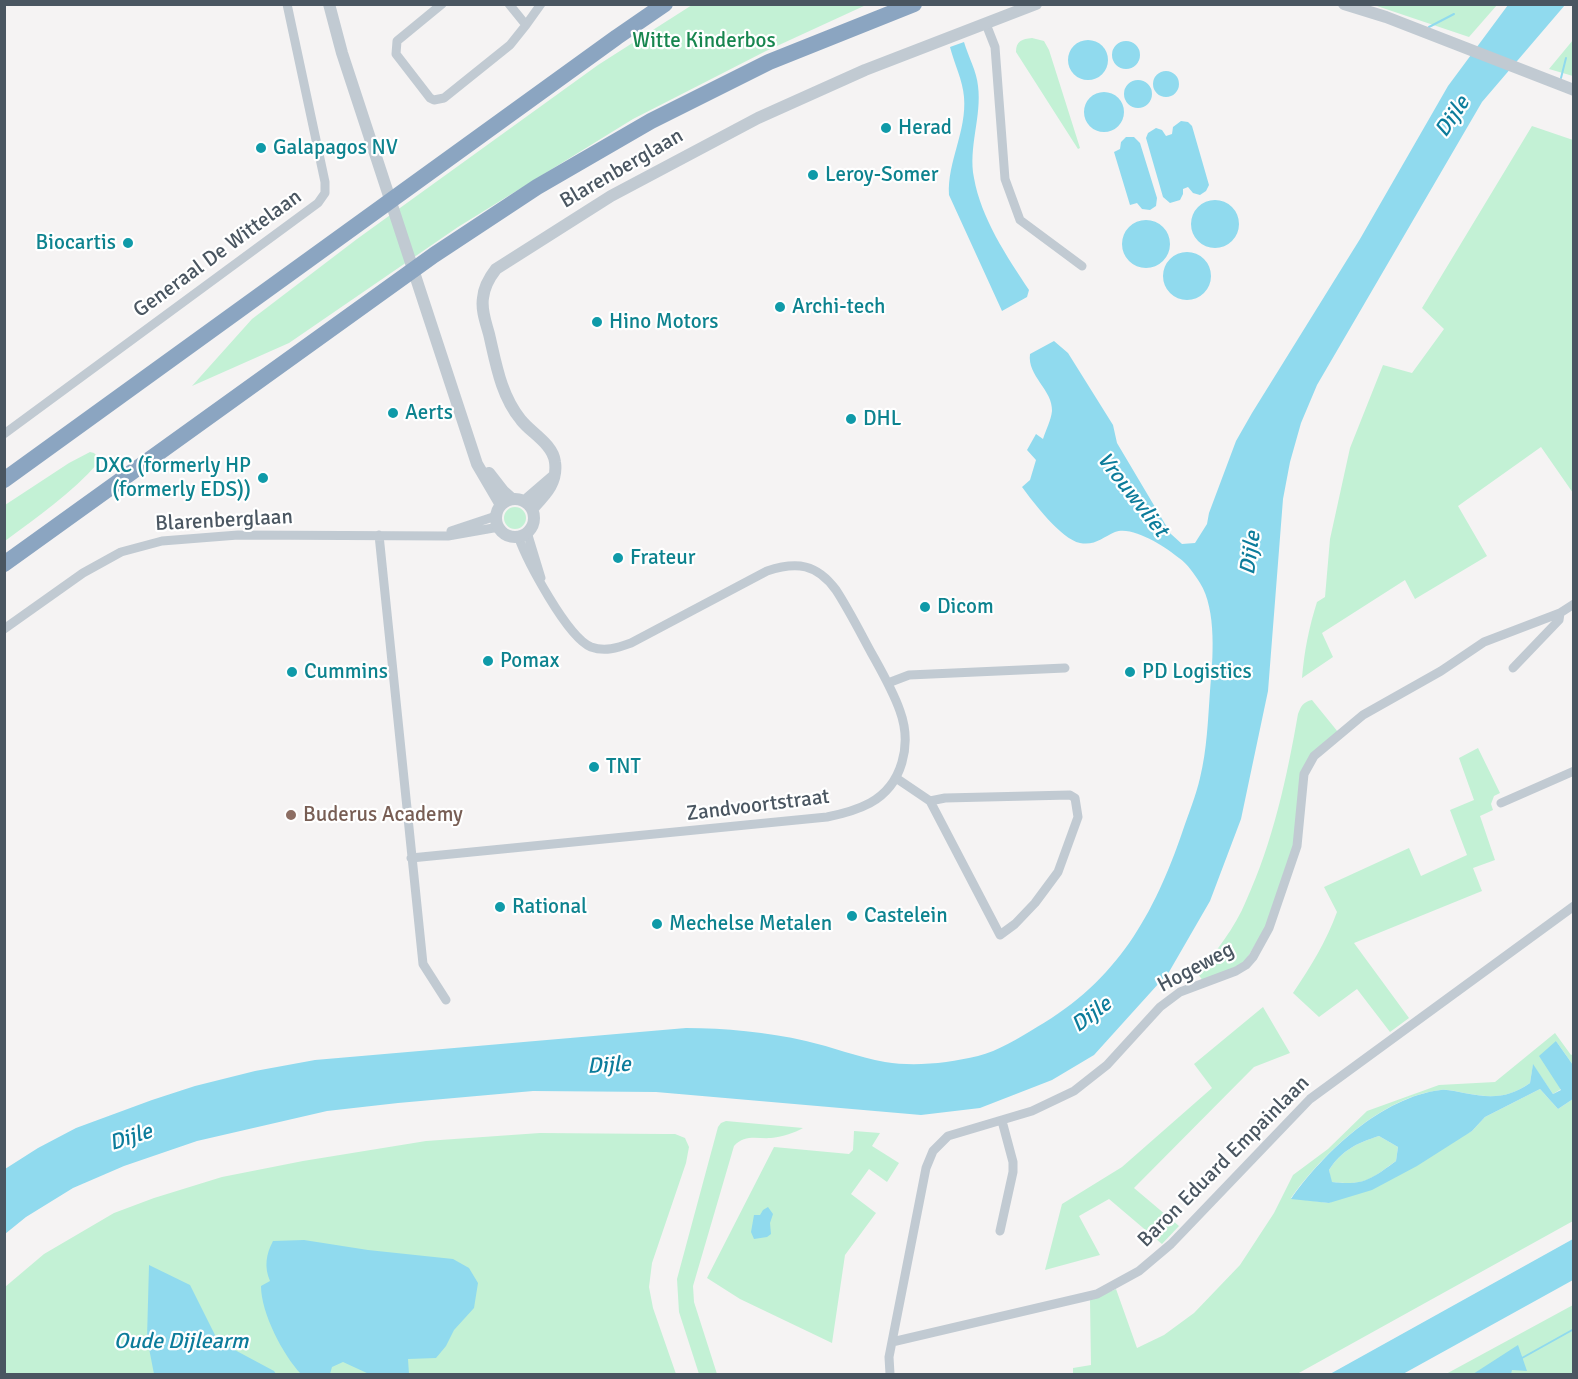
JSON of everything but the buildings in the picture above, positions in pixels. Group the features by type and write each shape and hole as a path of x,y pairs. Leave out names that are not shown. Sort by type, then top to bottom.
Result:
{"highway":[{"path":"617,37 633,15 647,4"},
{"path":"4,480 665,4"},
{"path":"4,564 424,262 537,187 651,121 769,62 914,4"}],"street":[{"name":"Generaal De Wittelaan","path":"4,434 318,202 325,193 326,182 287,4"},
{"path":"329,4 342,53 471,447 502,491 511,509 507,534 522,534 534,519 511,509"},
{"path":"442,4 397,41 395,46 396,54 430,98 434,99 444,98 510,45 541,4"},
{"path":"510,4 526,25"},
{"name":"Blarenberglaan","path":"4,629 83,573 121,552 141,546 162,541 238,535 434,535 511,509 549,490 554,483 553,454 520,420 512,407 498,372 483,303 485,287 496,269 611,196 746,123 865,70 1036,4"},
{"path":"1344,4 1386,17 1574,90"},
{"path":"986,24 995,47 1005,179 1020,220 1082,266"},
{"name":"Zandvoortstraat","path":"411,858 827,817 848,813 871,802 885,791 896,778 904,760 905,742 901,713 888,683 836,590 823,575 807,567 782,566 631,643 615,649 594,648 579,639 561,617 542,583 522,534"},
{"path":"379,535 423,964 446,1000"},
{"name":"Hogeweg","path":"890,1374 889,1357 926,1168 933,1151 948,1136 1032,1111 1074,1090 1107,1065 1160,1007 1180,992 1246,965 1253,957 1272,919 1297,846 1304,774 1314,756 1364,715 1441,671 1490,639 1560,613 1574,604"},
{"name":"Hogeweg","path":"1513,668 1559,620 1560,613"},
{"path":"888,683 909,675 1065,668"},
{"path":"1501,803 1574,771"},
{"path":"896,778 930,801 1000,935 1016,924 1058,872 1078,817 1075,798 1070,795 945,798 930,801"},
{"name":"Baron Eduard Empainlaan","path":"892,1342 1084,1298 1125,1280 1155,1259 1171,1244 1310,1099 1574,906"},
{"path":"1000,1231 1013,1172 1013,1162 1002,1121"}],"green space":[{"name":"Witte Kinderbos","path":"692,5 866,5 766,51 633,119 458,227 289,343 192,386 252,319 357,239 598,65"},
{"path":"1374,5 1497,5 1469,37"},
{"path":"1032,38 1044,41 1049,50 1080,148 1078,149 1016,52 1020,41"},
{"path":"1573,40 1573,76 1549,69"},
{"path":"1532,126 1573,140 1573,493 1541,447 1458,506 1487,556 1415,599 1405,580 1322,633 1333,657 1302,678 1314,611 1317,602 1325,597 1330,539 1350,448 1383,365 1412,373 1444,329 1422,308"},
{"path":"90,452 98,457 98,463 88,474 54,504 5,541 5,505"},
{"path":"511,507 519,507 526,514 526,522 519,529 511,529 504,522 504,514"},
{"path":"1312,700 1338,732 1311,756 1297,837 1266,927 1244,963 1203,981 1198,974 1236,921 1256,879 1278,809 1298,714 1306,702"},
{"path":"1478,748 1500,793 1494,796 1491,804 1493,810 1480,816 1495,860 1473,868 1482,891 1354,943 1409,1018 1390,1032 1357,989 1319,1017 1293,993 1318,954 1337,912 1324,887 1409,848 1421,876 1467,855 1450,810 1474,800 1459,758"},
{"path":"1263,1007 1290,1053 1254,1067 1134,1188 1179,1226 1162,1244 1109,1199 1079,1216 1100,1255 1045,1270 1062,1204 1122,1167 1212,1088 1194,1064"},
{"path":"1555,1033 1571,1055 1573,1054 1573,1065 1556,1041 1561,1089 1553,1094 1533,1065 1530,1083 1506,1095 1482,1096 1450,1090 1419,1094 1398,1103 1357,1129 1320,1163 1291,1198 1329,1203 1472,1131 1485,1117 1540,1089 1558,1109 1573,1099 1573,1221 1297,1374 1073,1374 1073,1368 1091,1365 1090,1300 1116,1289 1137,1348 1164,1335 1194,1313 1240,1265 1274,1213 1293,1175 1328,1149 1367,1111 1439,1085 1495,1082"},
{"path":"726,1121 803,1128 779,1137 747,1138 734,1146 693,1286 694,1302 717,1374 699,1374 679,1312 677,1279 718,1127"},
{"path":"854,1131 880,1133 872,1146 899,1163 887,1182 869,1169 851,1194 876,1213 845,1255 832,1343 740,1299 707,1278 774,1147 849,1154 853,1150"},
{"path":"540,1133 675,1134 685,1138 689,1147 686,1163 652,1263 649,1287 653,1308 676,1374 5,1374 5,1287 44,1254 114,1213 222,1177 303,1161 426,1141"},
{"path":"1379,1136 1398,1147 1396,1161 1360,1182 1331,1182 1329,1170 1339,1157 1357,1145"},
{"path":"1573,1305 1573,1374 1446,1374"}],"water":[{"path":"1508,5 1565,5 1482,102 1317,385 1301,423 1283,499 1268,691 1241,819 1210,901 1169,972 1094,1055 1052,1080 980,1108 921,1115 656,1092 533,1091 327,1111 197,1141 124,1166 73,1188 26,1217 5,1234 5,1169 76,1128 195,1086 255,1071 315,1060 686,1028 761,1033 806,1041 885,1062 932,1064 993,1051 1065,1009 1111,967 1129,943 1145,918 1172,861 1198,784 1206,746 1212,636 1209,607 1205,594 1196,576 1182,560 1158,543 1130,532 1115,532 1085,544 1073,540 1064,535 1048,519 1022,487 1030,480 1036,460 1027,450 1036,434 1043,439 1052,411 1049,396 1032,369 1030,354 1054,341 1068,353 1113,425 1117,443 1171,534 1182,544 1195,543 1207,524 1236,441 1252,413 1360,239 1448,86"},
{"path":"1088,40 1102,46 1108,60 1102,74 1088,80 1074,74 1068,60 1074,46"},
{"path":"1126,41 1136,45 1140,55 1136,65 1126,69 1116,65 1112,55 1116,45"},
{"path":"964,42 978,86 979,98 973,155 977,193 996,237 1029,290 1027,297 1002,311 949,195 951,171 964,110 962,85 950,47"},
{"path":"1166,71 1175,75 1179,84 1175,93 1166,97 1157,93 1153,84 1157,75"},
{"path":"1138,80 1148,84 1152,94 1148,104 1138,108 1128,104 1124,94 1128,84"},
{"path":"1104,92 1118,98 1124,112 1118,126 1104,132 1090,126 1084,112 1090,98"},
{"path":"1181,121 1188,122 1192,126 1209,185 1200,195 1193,193 1188,187 1183,189 1180,200 1170,203 1163,197 1146,138 1148,133 1156,128 1162,130 1166,136 1172,134 1173,127"},
{"path":"1126,137 1134,137 1140,143 1157,198 1156,206 1150,210 1142,209 1137,203 1130,205 1114,152 1120,149 1121,142"},
{"path":"1210,200 1220,200 1232,207 1239,219 1239,229 1232,241 1220,248 1210,248 1195,237 1191,229 1191,219 1202,204"},
{"path":"1141,220 1151,220 1163,227 1170,239 1170,249 1163,261 1151,268 1141,268 1126,257 1122,249 1122,239 1133,224"},
{"path":"1182,252 1192,252 1204,259 1211,271 1211,281 1204,293 1192,300 1182,300 1167,289 1163,281 1163,271 1174,256"},
{"path":"1556,1041 1573,1065 1573,1099 1558,1109 1540,1089 1485,1117 1472,1131 1417,1166 1372,1190 1329,1203 1291,1199 1304,1181 1337,1146 1376,1115 1397,1103 1441,1090 1482,1096 1506,1095 1530,1083 1533,1064 1553,1094 1561,1090 1539,1056","holes":["1379,1136 1398,1147 1396,1161 1373,1177 1352,1183 1332,1182 1329,1170 1339,1157 1357,1145"]},
{"path":"768,1207 773,1214 770,1223 771,1234 754,1239 751,1232 754,1215 760,1215"},
{"path":"1573,1239 1573,1280 1403,1374 1330,1374"},
{"path":"304,1240 368,1250 453,1259 469,1268 478,1283 474,1308 454,1330 446,1346 436,1358 408,1359 409,1374 369,1374 343,1362 332,1367 330,1374 301,1374 274,1333 265,1308 261,1286 270,1281 267,1261 273,1241"},
{"name":"Oude Dijlearm","path":"149,1265 190,1285 218,1341 276,1374 154,1374 147,1338"},
{"path":"1518,1345 1527,1371 1512,1370 1511,1374 1473,1374"}],"waterway":[{"path":"1429,27 1454,14"},
{"path":"1561,78 1566,58"},
{"path":"1522,1358 1574,1329"}],"place":[{"name":"Herad","path":"886,128"},
{"name":"Galapagos NV","path":"261,148"},
{"name":"Leroy-Somer","path":"813,175"},
{"name":"Biocartis","path":"128,243"},
{"name":"Archi-tech","path":"780,307"},
{"name":"Hino Motors","path":"597,322"},
{"name":"Aerts","path":"393,413"},
{"name":"DHL","path":"851,419"},
{"name":"DXC (formerly HP (formerly EDS))","path":"263,478"},
{"name":"Frateur","path":"618,558"},
{"name":"Dicom","path":"925,607"},
{"name":"Pomax","path":"488,661"},
{"name":"Cummins","path":"292,672"},
{"name":"PD Logistics","path":"1130,672"},
{"name":"TNT","path":"594,767"},
{"name":"Buderus Academy","path":"291,815"},
{"name":"Rational","path":"500,907"},
{"name":"Castelein","path":"852,916"},
{"name":"Mechelse Metalen","path":"657,924"}],"water label":[{"name":"Dijle","path":"1453,117"},
{"name":"Vrouwvliet","path":"1132,495"},
{"name":"Dijle","path":"1251,553"},
{"name":"Dijle","path":"1092,1015"},
{"name":"Dijle","path":"609,1066"},
{"name":"Dijle","path":"131,1138"}]}
